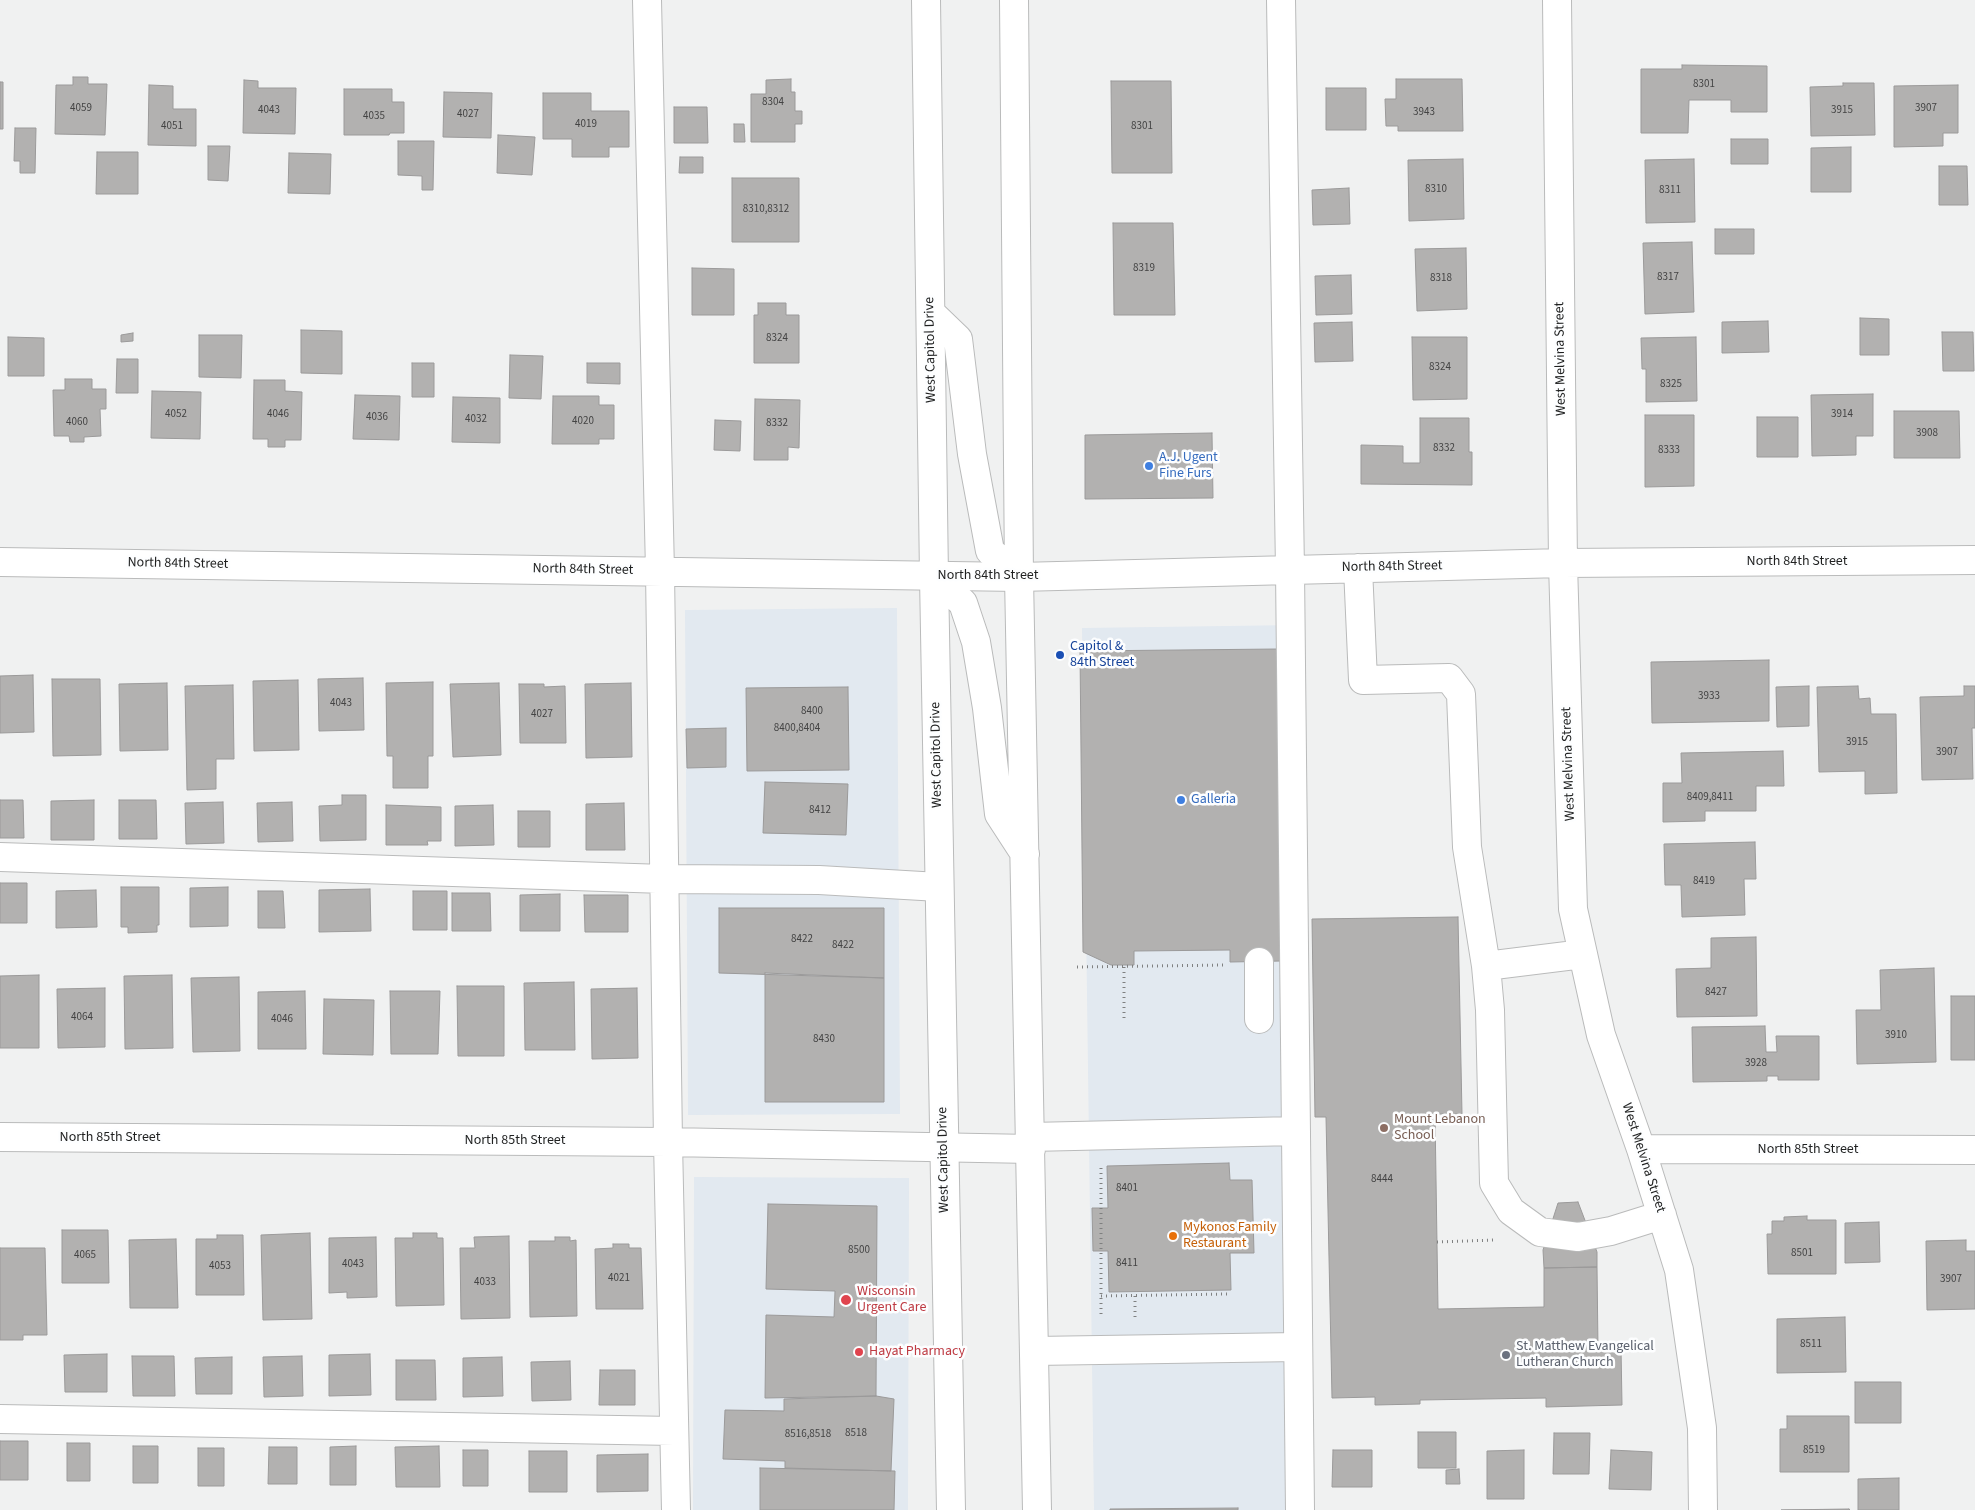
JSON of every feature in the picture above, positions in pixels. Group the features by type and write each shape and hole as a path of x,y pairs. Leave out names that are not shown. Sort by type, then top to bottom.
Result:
{"street":[{"path":"647,0 660,572 668,1142 676,1510"},
{"name":"West Capitol Drive","path":"926,0 939,887 951,1510"},
{"path":"1014,0 1019,577 1037,1510"},
{"path":"1281,0 1290,570 1300,1510"},
{"name":"West Melvina Street","path":"1557,0 1563,564 1573,909 1602,1035 1642,1149 1679,1270 1702,1428 1703,1510"},
{"path":"931,313 958,340 972,454 990,551 1019,577"},
{"name":"North 84th Street","path":"0,562 1019,577 1563,564 1975,560"},
{"path":"1358,568 1362,680 1449,678 1461,694 1467,848 1486,966 1490,1010 1494,1183 1511,1211 1540,1232 1578,1237 1611,1231 1662,1215"},
{"path":"934,577 963,603 976,642 987,708 999,814 1025,854"},
{"path":"0,857 664,880 819,880 939,887"},
{"path":"1486,966 1583,954"},
{"path":"1259,962 1259,1019"},
{"name":"North 85th Street","path":"0,1137 668,1142 944,1148 1030,1143 1112,1135 1296,1131"},
{"name":"North 85th Street","path":"1642,1149 1975,1150"},
{"path":"1034,1351 1298,1347"},
{"path":"0,1419 674,1431"}],"path":[{"path":"1077,967 1227,965"},
{"path":"1124,967 1124,1020"},
{"path":"1101,1319 1100,1168 1112,1135"},
{"path":"1437,1242 1492,1241 1503,1238"},
{"path":"1100,1296 1227,1294"}],"shaded area":[{"path":"897,608 900,1114 688,1115 685,610"},
{"path":"1298,625 1311,1510 1094,1510 1082,628"},
{"path":"694,1177 909,1178 908,1510 693,1510"}],"building":[{"path":"1682,65 1767,66 1767,112 1731,112 1731,100 1689,100 1688,133 1641,133 1641,69 1682,69"},
{"path":"73,77 88,77 88,84 107,84 105,135 55,134 56,85 73,85"},
{"path":"791,79 791,92 795,92 795,111 802,111 802,124 795,124 795,142 751,142 751,94 766,94 766,80"},
{"path":"1396,79 1462,79 1463,131 1398,131 1398,126 1386,126 1385,99 1396,99"},
{"path":"244,80 258,81 258,88 296,88 295,134 243,133"},
{"path":"1111,81 1171,81 1172,173 1112,173"},
{"path":"0,82 3,82 3,129 0,129"},
{"path":"1843,83 1874,83 1875,135 1811,136 1810,87 1843,86"},
{"path":"149,85 173,86 173,109 196,109 196,146 148,145"},
{"path":"1958,85 1958,133 1943,133 1943,146 1894,147 1894,86"},
{"path":"1326,88 1366,88 1366,130 1326,130"},
{"path":"344,89 392,89 392,102 404,102 404,133 344,135"},
{"path":"444,92 492,93 491,138 443,137"},
{"path":"543,93 591,93 591,111 629,111 629,147 609,147 609,157 572,157 572,139 543,139"},
{"path":"674,107 707,107 708,143 674,143"},
{"path":"734,124 744,124 745,142 734,142"},
{"path":"15,128 36,128 35,173 20,173 20,161 14,161"},
{"path":"498,135 535,137 532,175 497,173"},
{"path":"1731,139 1768,139 1768,164 1731,164"},
{"path":"398,141 434,141 433,190 422,190 422,176 398,175"},
{"path":"208,146 230,146 228,181 208,180"},
{"path":"1851,147 1851,192 1811,192 1811,148"},
{"path":"97,152 138,152 138,194 96,194"},
{"path":"289,153 331,154 330,194 288,193"},
{"path":"680,157 703,157 703,173 679,173"},
{"path":"1463,159 1464,219 1409,221 1408,160"},
{"path":"1694,159 1695,222 1646,223 1645,160"},
{"path":"1939,166 1967,166 1968,205 1939,205"},
{"path":"732,178 799,178 799,242 732,242"},
{"path":"1349,188 1350,224 1313,225 1312,190"},
{"path":"1113,223 1173,223 1175,315 1114,315"},
{"path":"1715,229 1754,229 1754,254 1715,254"},
{"path":"1692,242 1694,312 1645,314 1643,243"},
{"path":"1466,248 1467,309 1417,311 1415,249"},
{"path":"692,268 734,269 734,315 692,315"},
{"path":"1351,275 1352,314 1316,315 1315,276"},
{"path":"758,303 786,303 786,315 799,315 799,363 754,363 754,315 758,315"},
{"path":"1860,318 1889,319 1889,355 1860,355"},
{"path":"1768,321 1769,352 1722,353 1722,322"},
{"path":"1352,322 1353,361 1315,362 1314,323"},
{"path":"301,330 342,331 342,374 301,373"},
{"path":"1942,332 1973,332 1974,371 1943,371"},
{"path":"133,333 133,341 121,342 121,335"},
{"path":"199,335 242,335 241,378 199,377"},
{"path":"8,337 44,338 44,376 8,376"},
{"path":"1412,337 1467,337 1467,399 1413,400"},
{"path":"1696,337 1697,401 1646,402 1646,369 1642,369 1641,338"},
{"path":"510,355 543,356 541,399 509,398"},
{"path":"117,359 138,359 138,393 116,393"},
{"path":"412,363 434,363 434,397 412,397"},
{"path":"587,363 620,363 620,384 587,383"},
{"path":"65,379 92,379 92,389 106,389 106,409 100,409 101,436 84,437 84,442 70,442 69,436 54,436 53,390 65,390"},
{"path":"254,380 285,380 285,391 302,392 301,440 285,440 285,447 268,447 268,439 253,439"},
{"path":"152,391 201,392 200,439 151,438"},
{"path":"1873,394 1873,436 1856,436 1856,455 1812,456 1811,395"},
{"path":"355,395 400,396 399,440 353,439"},
{"path":"553,396 599,396 599,405 614,405 614,439 599,439 599,444 552,444"},
{"path":"453,397 500,398 500,443 452,442"},
{"path":"755,399 800,400 799,448 788,447 788,460 754,460"},
{"path":"1894,411 1959,411 1960,458 1894,458"},
{"path":"1645,415 1694,415 1694,486 1645,487"},
{"path":"1757,417 1798,417 1798,457 1757,457"},
{"path":"1420,418 1469,418 1469,452 1472,452 1472,485 1361,484 1361,445 1403,446 1403,463 1420,463"},
{"path":"715,420 741,421 740,451 714,450"},
{"name":"A.J. Ugent Fine Furs","path":"1212,433 1213,498 1085,499 1085,435"},
{"name":"Galleria","path":"1279,649 1281,961 1230,962 1230,950 1134,951 1134,965 1111,965 1083,952 1080,651"},
{"path":"1769,660 1769,721 1652,723 1651,662"},
{"path":"33,675 34,732 0,733 0,676"},
{"path":"363,678 364,730 319,731 318,679"},
{"path":"52,679 100,679 101,755 53,756"},
{"path":"298,680 299,750 254,751 253,681"},
{"path":"433,682 433,756 428,756 428,788 393,788 393,756 387,756 386,683"},
{"path":"167,683 168,750 120,751 119,684"},
{"path":"499,683 501,755 453,757 450,684"},
{"path":"631,683 632,757 586,758 585,684"},
{"path":"519,684 544,684 544,687 565,686 566,743 520,743"},
{"path":"233,685 234,759 216,759 216,789 187,790 185,686"},
{"path":"1809,686 1809,726 1777,727 1776,687"},
{"path":"1858,686 1859,699 1870,698 1871,714 1896,714 1897,793 1865,794 1865,771 1819,772 1817,687"},
{"path":"1964,686 1975,686 1975,728 1972,728 1973,779 1922,780 1920,697 1964,696"},
{"path":"848,687 849,770 747,771 746,688"},
{"path":"726,728 726,767 687,768 686,729"},
{"path":"1783,751 1784,786 1756,786 1756,811 1705,811 1705,821 1663,822 1663,783 1682,783 1681,753"},
{"path":"765,782 848,784 846,835 763,833"},
{"path":"342,795 366,795 366,840 320,841 319,806 342,805"},
{"path":"0,800 23,800 24,838 0,838"},
{"path":"94,800 94,840 51,840 51,801"},
{"path":"119,800 156,800 157,839 119,839"},
{"path":"223,802 224,843 186,844 185,803"},
{"path":"292,802 293,841 258,842 257,803"},
{"path":"624,803 625,850 586,850 586,804"},
{"path":"386,805 441,807 441,841 427,841 428,845 386,845"},
{"path":"493,805 494,845 455,846 455,806"},
{"path":"518,811 550,811 550,847 518,847"},
{"path":"1755,842 1756,879 1744,879 1745,915 1682,917 1681,885 1665,885 1664,844"},
{"path":"0,883 27,883 27,923 0,923"},
{"path":"121,887 159,887 159,925 157,925 157,932 128,933 128,927 121,927"},
{"path":"228,887 228,926 190,927 190,888"},
{"path":"370,889 371,931 319,932 319,890"},
{"path":"96,890 97,927 56,928 56,891"},
{"path":"258,891 283,891 285,928 258,928"},
{"path":"413,891 447,891 447,930 413,930"},
{"path":"452,893 490,893 491,931 452,931"},
{"path":"560,894 560,931 520,931 520,895"},
{"path":"584,895 628,895 628,932 585,932"},
{"path":"719,908 884,908 884,978 719,973"},
{"path":"1458,917 1462,1114 1435,1114 1438,1309 1544,1307 1544,1268 1597,1267 1598,1349 1621,1348 1622,1405 1546,1407 1546,1398 1420,1400 1420,1404 1375,1405 1375,1397 1332,1398 1326,1117 1315,1117 1312,919"},
{"path":"1756,937 1757,1016 1677,1017 1676,969 1711,968 1711,938"},
{"path":"1934,968 1936,1062 1857,1064 1856,1010 1881,1010 1880,970"},
{"path":"765,973 884,978 884,1102 765,1102"},
{"path":"39,975 39,1048 0,1048 0,976"},
{"path":"172,975 173,1048 125,1049 124,976"},
{"path":"239,977 240,1051 193,1052 191,978"},
{"path":"574,982 575,1050 525,1050 524,983"},
{"path":"457,986 504,986 504,1056 458,1056"},
{"path":"105,988 105,1047 58,1048 57,989"},
{"path":"637,988 638,1058 592,1059 591,989"},
{"path":"305,991 306,1049 258,1049 258,992"},
{"path":"390,991 440,991 438,1054 391,1054"},
{"path":"1951,996 1975,996 1975,1060 1951,1060"},
{"path":"324,999 374,1000 373,1055 323,1054"},
{"path":"1765,1026 1766,1052 1777,1052 1776,1036 1819,1036 1819,1080 1778,1080 1778,1076 1767,1076 1767,1081 1693,1082 1692,1027"},
{"name":"Mykonos Family Restaurant","path":"1229,1163 1230,1180 1252,1180 1254,1253 1230,1253 1231,1290 1109,1292 1108,1251 1093,1251 1092,1208 1108,1208 1107,1166"},
{"path":"1578,1202 1597,1252 1597,1267 1544,1268 1543,1250 1558,1203"},
{"path":"768,1204 877,1206 876,1396 765,1398 766,1315 834,1317 835,1291 766,1289"},
{"path":"1807,1216 1807,1220 1836,1220 1836,1274 1768,1274 1767,1234 1772,1234 1772,1221 1784,1221 1784,1217"},
{"path":"1879,1222 1880,1262 1845,1263 1845,1223"},
{"path":"62,1230 108,1230 109,1283 62,1283"},
{"path":"310,1233 312,1319 263,1320 261,1235"},
{"path":"413,1233 437,1233 437,1238 443,1238 444,1305 396,1306 395,1238 413,1238"},
{"path":"217,1235 243,1235 244,1295 196,1295 196,1239 217,1239"},
{"path":"509,1236 510,1318 461,1319 460,1248 475,1248 474,1237"},
{"path":"376,1237 377,1297 347,1298 347,1292 329,1293 329,1238"},
{"path":"555,1237 570,1237 570,1241 576,1240 577,1316 530,1317 529,1241 555,1241"},
{"path":"176,1239 178,1308 130,1308 129,1240"},
{"path":"1966,1240 1966,1251 1975,1251 1975,1309 1927,1310 1926,1241"},
{"path":"613,1244 629,1244 629,1248 641,1248 643,1309 596,1309 595,1249 613,1248"},
{"path":"0,1248 45,1248 47,1335 23,1335 23,1340 0,1340"},
{"path":"1845,1317 1846,1372 1777,1373 1777,1319"},
{"path":"107,1354 107,1392 65,1392 64,1355"},
{"path":"370,1354 371,1395 329,1396 329,1355"},
{"path":"132,1356 174,1356 175,1396 133,1396"},
{"path":"302,1356 303,1396 264,1397 263,1357"},
{"path":"232,1357 232,1394 196,1394 195,1358"},
{"path":"502,1357 503,1396 463,1397 463,1358"},
{"path":"396,1360 435,1360 436,1400 396,1400"},
{"path":"570,1361 571,1400 532,1401 531,1362"},
{"path":"600,1370 635,1370 635,1405 599,1405"},
{"path":"1855,1382 1901,1382 1901,1423 1855,1423"},
{"path":"876,1396 894,1399 891,1471 785,1468 785,1461 723,1459 725,1410 784,1411 784,1399"},
{"path":"1787,1416 1849,1416 1849,1472 1780,1472 1780,1429 1787,1429"},
{"path":"1418,1432 1456,1432 1456,1468 1418,1468"},
{"path":"1554,1433 1590,1433 1589,1474 1553,1474"},
{"path":"0,1441 28,1441 28,1480 0,1480"},
{"path":"67,1443 90,1443 90,1481 67,1481"},
{"path":"133,1446 158,1446 158,1483 133,1483"},
{"path":"356,1446 356,1485 330,1485 330,1447"},
{"path":"439,1446 440,1487 396,1487 395,1447"},
{"path":"269,1447 297,1447 297,1484 268,1484"},
{"path":"198,1448 224,1448 224,1486 198,1486"},
{"path":"463,1450 488,1450 488,1486 463,1486"},
{"path":"1333,1450 1372,1450 1372,1487 1332,1487"},
{"path":"1524,1450 1524,1499 1487,1499 1487,1451"},
{"path":"1611,1450 1652,1452 1651,1490 1609,1489"},
{"path":"529,1451 567,1451 567,1492 529,1492"},
{"path":"648,1454 648,1491 597,1492 597,1455"},
{"path":"760,1468 895,1471 894,1510 760,1510"},
{"path":"1459,1469 1460,1484 1446,1484 1446,1470"},
{"path":"1899,1478 1899,1510 1858,1510 1858,1479"},
{"path":"1238,1508 1238,1510 1110,1510 1110,1509"},
{"path":"1849,1509 1850,1510 1781,1510"}],"place":[{"name":"A.J. Ugent Fine Furs","path":"1149,466"},
{"name":"Capitol & 84th Street","path":"1060,655"},
{"name":"Galleria","path":"1181,800"},
{"name":"Mount Lebanon School","path":"1384,1128"},
{"name":"Mykonos Family Restaurant","path":"1173,1236"},
{"name":"Wisconsin Urgent Care","path":"846,1300"},
{"name":"Hayat Pharmacy","path":"859,1352"},
{"name":"St. Matthew Evangelical Lutheran Church","path":"1506,1355"}]}
